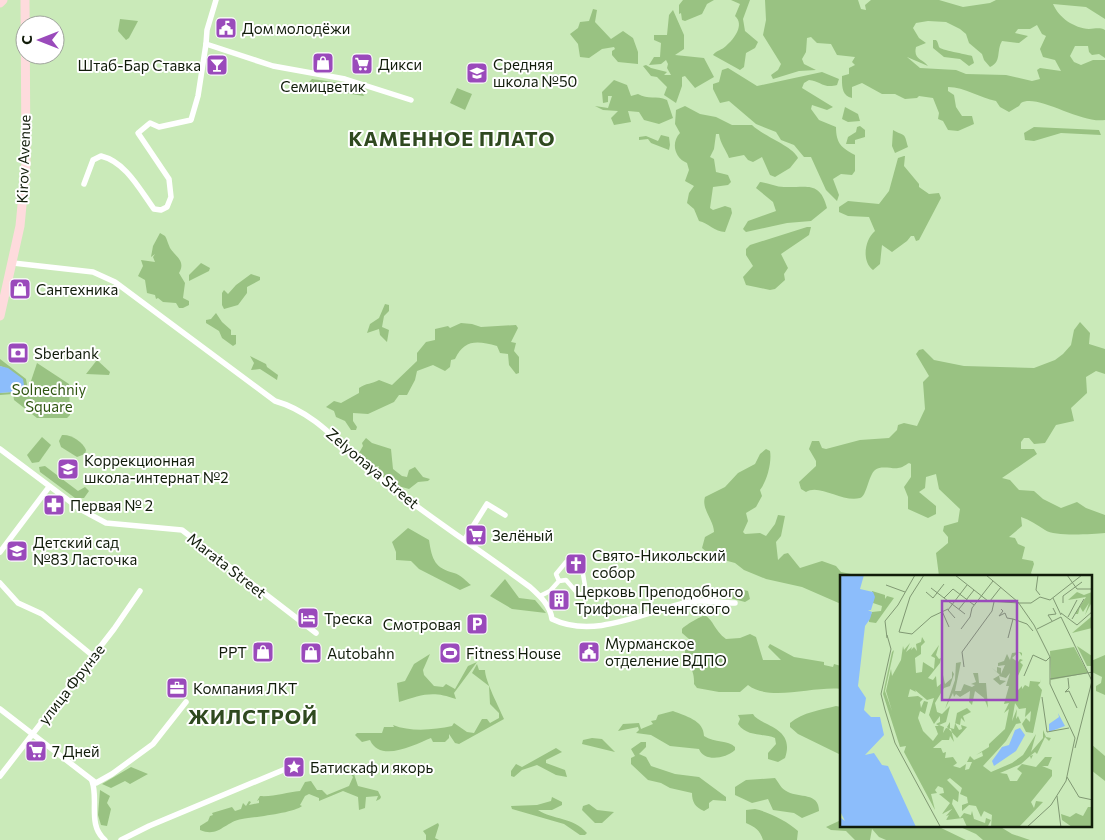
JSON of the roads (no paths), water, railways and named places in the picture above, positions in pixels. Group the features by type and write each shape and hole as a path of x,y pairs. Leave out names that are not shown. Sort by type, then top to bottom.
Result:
{"main road":[{"path":"0,3 3,0"},
{"name":"Kirov Avenue","path":"0,314 20,226 26,163 25,2"}],"street":[{"path":"84,184 93,160 101,156 109,158 136,182 154,208 161,210 167,207 171,197 169,179 138,132 150,123 159,127 191,120 198,96 207,30 216,0"},
{"path":"206,44 273,66 345,78 411,100"},
{"name":"Zelyonaya Street","path":"12,264 93,272 111,280 275,401 292,406 318,423 377,476 540,596 551,611 552,619 566,626 583,627 630,619 692,602 735,603"},
{"name":"Marata Street","path":"0,449 87,514 106,523 182,530 316,633"},
{"path":"0,552 50,487"},
{"path":"465,539 487,504 504,515"},
{"path":"540,596 550,591 559,581 566,580 580,595 586,592 581,562 574,558 566,562 556,574 559,581"},
{"path":"0,583 18,603 42,614 93,656"},
{"name":"улица Фрунзе","path":"0,776 93,656 140,591"},
{"path":"0,709 92,781 100,781 153,744 186,702"},
{"path":"121,840 149,826 288,768"},
{"path":"92,781 95,799 94,819 99,835 105,840"}],"water":[{"path":"0,366 8,368 23,379 25,391 0,393"}],"place":[{"name":"Дом молодёжи","path":"226,28"},
{"name":"Семицветик","path":"323,63"},
{"name":"Дикси","path":"362,64"},
{"name":"Штаб-Бар Ставка","path":"217,65"},
{"name":"Средняя школа №50","path":"477,73"},
{"name":"Сантехника","path":"20,289"},
{"name":"Sberbank","path":"18,353"},
{"name":"Коррекционная школа-интернат №2","path":"68,469"},
{"name":"Первая № 2","path":"54,505"},
{"name":"Зелёный","path":"476,535"},
{"name":"Детский сад №83 Ласточка","path":"17,551"},
{"name":"Свято-Никольский собор","path":"576,564"},
{"name":"Церковь Преподобного Трифона Печенгского","path":"559,600"},
{"name":"Треска","path":"308,618"},
{"name":"Смотровая","path":"477,624"},
{"name":"РРТ","path":"263,652"},
{"name":"Мурманское отделение ВДПО","path":"589,652"},
{"name":"Autobahn","path":"311,653"},
{"name":"Fitness House","path":"450,653"},
{"name":"Компания ЛКТ","path":"177,688"},
{"name":"7 Дней","path":"36,751"},
{"name":"Батискаф и якорь","path":"294,767"}],"district":[{"name":"КАМЕННОЕ ПЛАТО","path":"452,138"},
{"name":"ЖИЛСТРОЙ","path":"253,716"}],"park label":[{"name":"Solnechniy Square","path":"49,398"}]}
